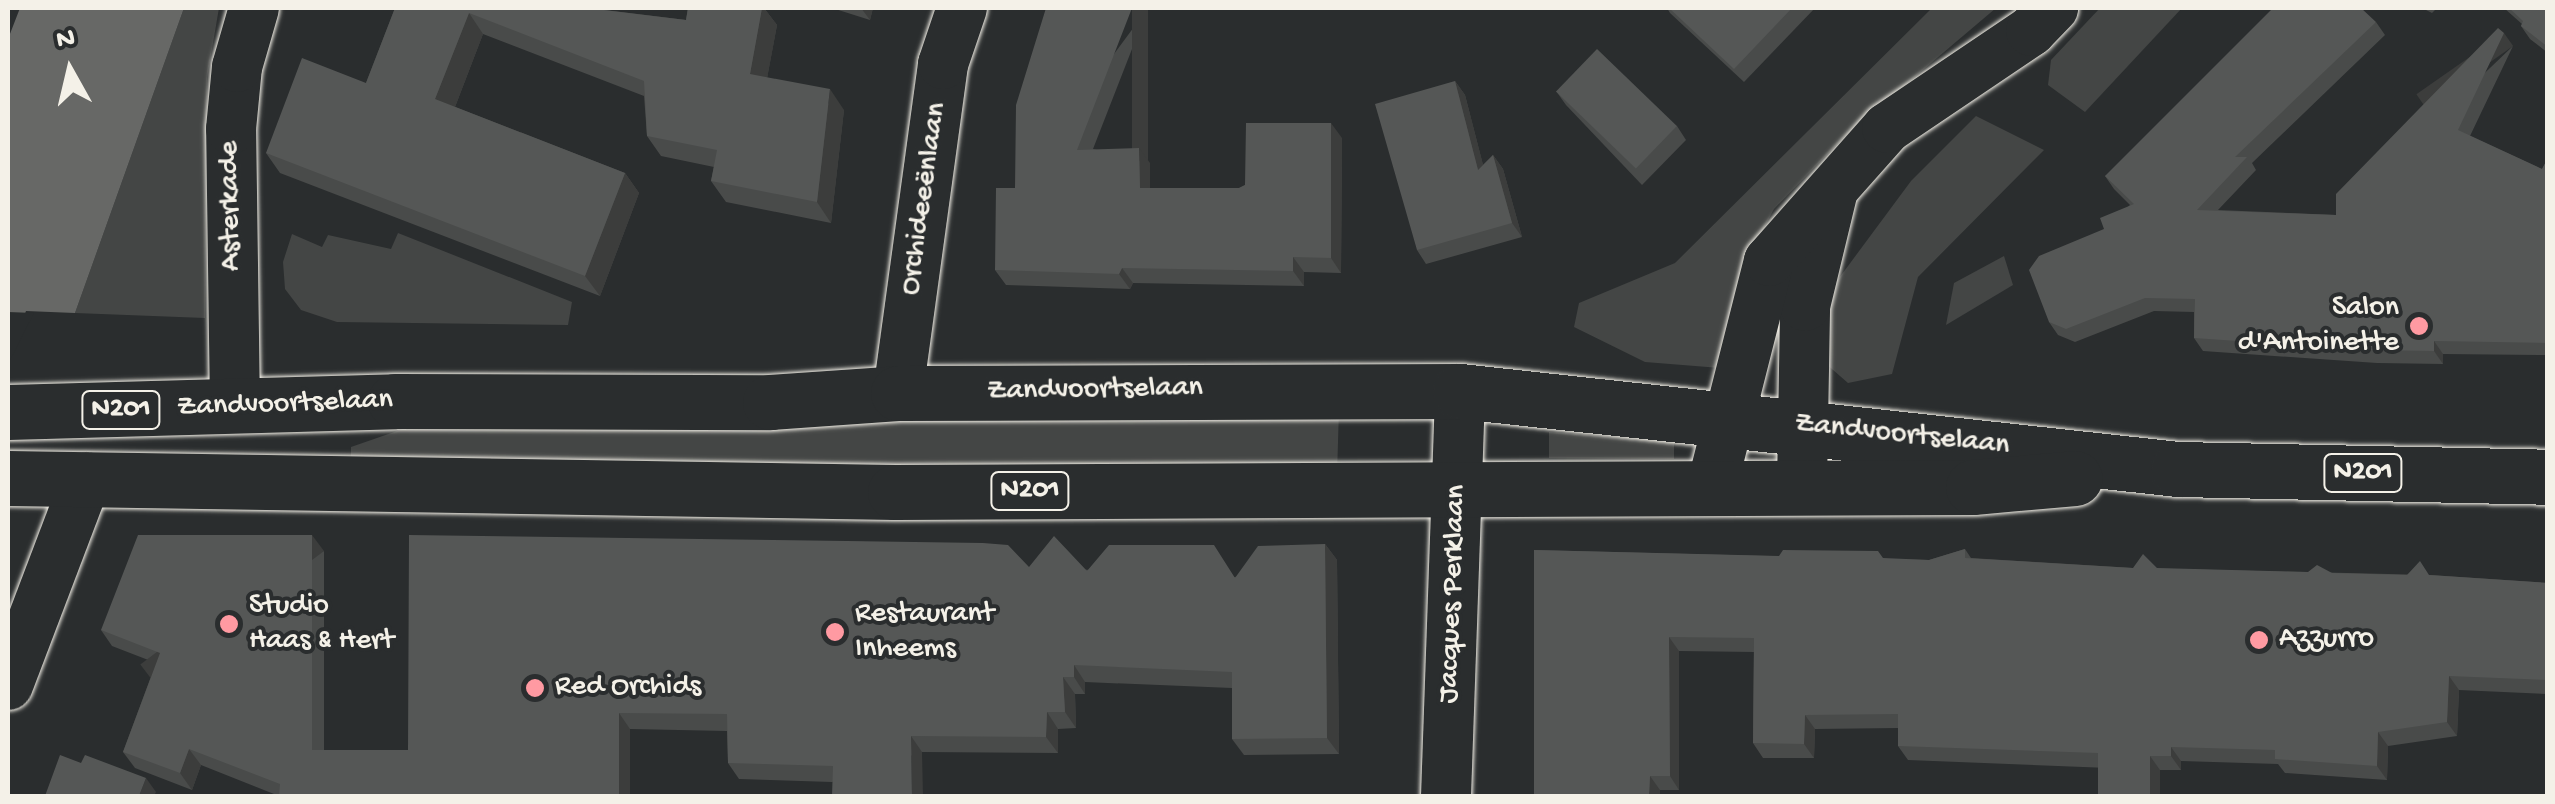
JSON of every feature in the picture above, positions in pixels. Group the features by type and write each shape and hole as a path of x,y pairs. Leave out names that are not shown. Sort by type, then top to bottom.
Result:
{"main road":[{"name":"Zandvoortselaan","path":"8,412 395,401 770,402 898,394 1460,391 1800,424 2178,469 2548,477"},
{"name":"Zandvoortselaan","path":"8,478 895,492 1458,490 1802,484 1973,487 2178,469"}],"street":[{"name":"Asterkade","path":"235,408 231,129 237,67 254,8"},
{"name":"Orchideeënlaan","path":"898,394 943,64 962,8"},
{"path":"1712,486 1769,261 1836,180 1888,128 2031,31 2054,8"},
{"path":"1802,484 1800,424 1805,306 1836,180"},
{"name":"Jacques Perklaan","path":"1446,796 1460,391"},
{"path":"8,685 86,477"}],"shaded area":[{"path":"20,8 184,8 75,313 26,311 8,359 8,39"},
{"path":"184,8 219,8 207,78 205,318 75,313"},
{"path":"1932,8 1996,8 1845,136 1774,209 1747,259 1720,368 1645,362 1574,327 1579,303 1675,263"},
{"path":"2100,8 2182,8 2085,112 2048,85 2051,60"},
{"path":"1976,116 2044,150 1918,277 1892,374 1848,383 1817,356 1828,293 1911,181"},
{"path":"398,233 572,302 568,325 337,322 301,310 285,289 283,262 292,234 322,247 328,235 391,249"},
{"path":"2004,256 2013,285 1946,325 1954,283"},
{"path":"937,402 1339,409 1337,475 351,462 351,447 423,422"},
{"path":"1549,432 1674,441 1674,459 1549,458"}],"pier":[{"path":"8,312 34,313 8,364"}],"building":[{"path":"395,8 587,8 686,20 688,8 762,8 750,74 830,89 817,202 711,181 717,150 647,136 644,81 469,13 435,99 625,173 585,276 266,153 302,58 366,83"},
{"path":"1046,8 1132,8 1077,150 1139,148 1140,188 1239,188 1245,185 1246,123 1331,123 1331,258 1293,257 1293,271 1122,268 1119,274 995,270 996,188 1015,188 1016,105"},
{"path":"1669,8 1792,8 1734,69"},
{"path":"2273,8 2361,8 2376,22 2235,157 2247,157 2197,210 2336,215 2336,194 2498,28 2504,33 2458,130 2542,169 2548,158 2548,343 2434,341 2434,351 2194,338 2195,299 2145,298 2066,329 2049,322 2029,270 2039,256 2104,229 2100,218 2134,204 2105,176"},
{"path":"2509,8 2548,8 2548,47 2521,26 2523,21"},
{"path":"1597,49 1677,126 1636,169 1556,91"},
{"path":"1455,81 1478,170 1493,155 1512,223 1417,250 1375,104"},
{"path":"138,535 312,535 312,750 408,750 409,535 983,543 1008,545 1029,567 1054,536 1087,571 1109,545 1214,545 1235,578 1258,546 1325,544 1327,738 1232,739 1232,672 1074,665 1074,677 1063,677 1065,712 1047,712 1046,737 911,736 912,796 832,796 833,766 728,763 727,714 619,713 619,796 279,796 280,784 189,749 180,773 123,752 160,653 101,630"},
{"path":"1965,549 1965,558 2133,568 2143,554 2157,568 2308,572 2317,565 2332,573 2407,575 2420,561 2429,575 2548,583 2548,680 2449,676 2447,722 2378,732 2377,766 2275,759 2275,750 2171,747 2171,756 2150,756 2150,796 2098,796 2098,753 1898,746 1898,714 1805,715 1804,744 1753,743 1754,638 1669,637 1670,776 1650,776 1649,796 1534,796 1534,550 1779,556 1783,550 1878,551 1883,558 1929,560"},
{"path":"60,755 81,763 85,755 146,778 139,796 45,796"}],"place":[{"name":"Salon d'Antoinette","path":"2419,326"},
{"name":"Studio Haas & Hert","path":"229,624"},
{"name":"Restaurant Inheems","path":"835,632"},
{"name":"Azzurro","path":"2259,640"},
{"name":"Red Orchids","path":"535,688"}]}
